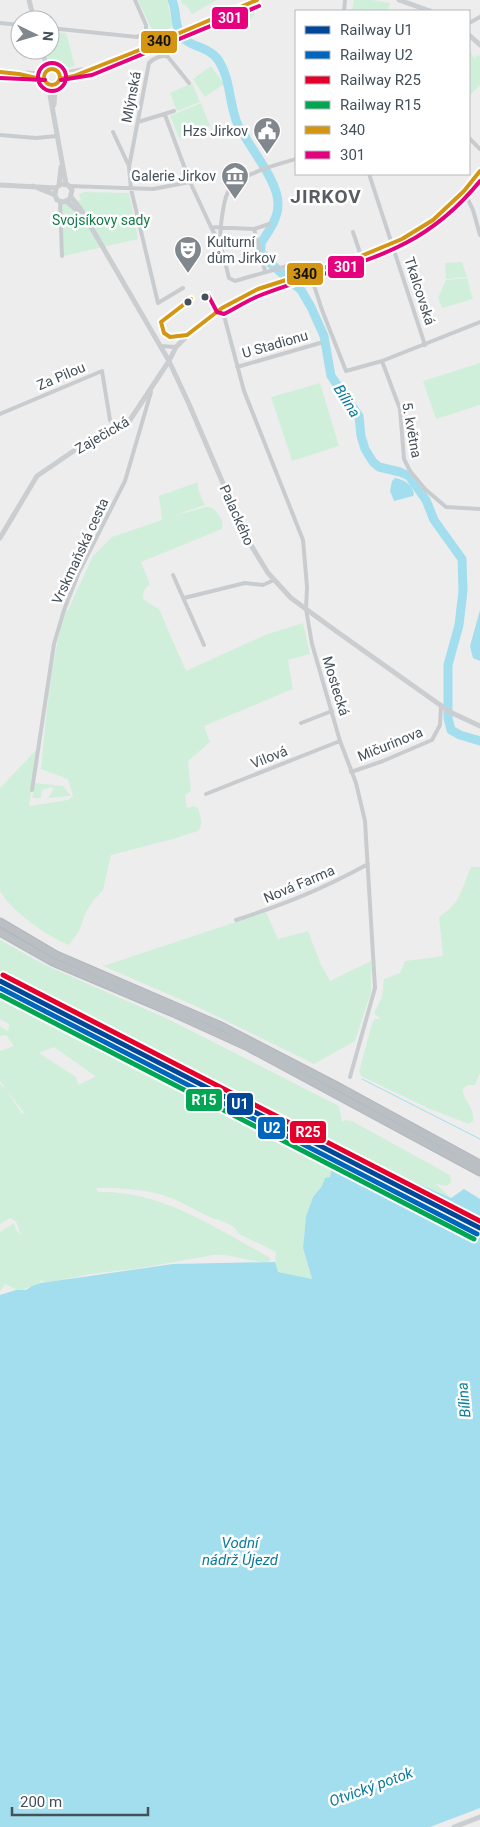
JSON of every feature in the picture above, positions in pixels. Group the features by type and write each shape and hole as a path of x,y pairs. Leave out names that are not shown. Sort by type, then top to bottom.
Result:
{"highway":[{"path":"0,922 56,955 229,1030 471,1159 479,1168"},
{"path":"0,932 53,962 171,1012 248,1048 479,1168"}],"street":[{"path":"60,29 138,37 146,32 146,25 135,0"},
{"path":"54,113 55,85 60,76 90,69 257,0"},
{"path":"399,0 427,10"},
{"path":"470,36 480,45"},
{"name":"Mlýnská","path":"183,288 158,303 130,189 129,167 149,63 152,60 168,57 189,83"},
{"path":"45,60 49,70 46,80 68,185 72,194"},
{"path":"49,70 54,69 60,76"},
{"path":"0,72 46,80 55,85"},
{"path":"138,122 174,111"},
{"path":"165,115 190,182 210,227 220,242"},
{"path":"113,132 129,167"},
{"path":"0,135 36,138 58,136"},
{"path":"470,139 480,149"},
{"path":"55,195 62,174 61,154"},
{"path":"295,159 244,177 228,191 220,227 220,242 229,278 235,281 273,268 294,264 299,276"},
{"name":"Zaječická","path":"1,535 38,476 94,437 128,423 176,348 196,327 222,308 258,289 361,256 392,244 422,228 464,191 480,171"},
{"name":"Tkalcovská","path":"369,175 425,345"},
{"path":"0,184 153,189 190,182"},
{"path":"33,186 55,195 63,201"},
{"path":"63,201 84,186"},
{"path":"464,191 473,210 480,235"},
{"name":"Palackého","path":"72,194 169,361 190,404 246,537 262,566 306,610 450,712 480,726"},
{"path":"62,256 63,201"},
{"name":"Palackého","path":"63,201 74,207 88,223"},
{"path":"210,227 254,229 269,224"},
{"path":"254,229 265,271"},
{"path":"354,232 361,256"},
{"path":"310,273 346,371 382,361 480,322"},
{"name":"Mostecká","path":"222,308 237,367 257,427 303,540 307,587 306,610 312,644 340,740 352,772 365,821 374,988 350,1077"},
{"name":"U Stadionu","path":"237,367 320,343"},
{"path":"160,346 176,348"},
{"name":"5. května","path":"382,361 400,409 404,459 410,471 425,489 446,507 480,509"},
{"name":"Za Pilou","path":"0,414 102,371 110,420 118,428"},
{"name":"Vrskmaňská cesta","path":"32,790 54,644 64,610 79,572 125,481 153,385"},
{"path":"173,575 204,645"},
{"path":"184,598 245,583 263,585 274,580"},
{"name":"Mičurinova","path":"352,772 432,740 440,725 441,705"},
{"path":"302,723 332,711"},
{"name":"Vilová","path":"206,794 340,740"},
{"name":"Nová Farma","path":"236,920 319,890 368,864"},
{"path":"454,1827 480,1817"}],"green space":[{"path":"138,0 167,0 173,27 154,34"},
{"path":"181,0 217,0 192,14 187,6 182,4"},
{"path":"354,0 390,3 388,10 352,10"},
{"path":"250,6 254,8 252,18 221,32 215,29 214,23 216,20"},
{"path":"60,33 66,33 75,66 65,68 48,61 60,60"},
{"path":"470,52 474,58 478,55 480,56 480,85 470,95"},
{"path":"211,66 224,84 205,97 193,79"},
{"path":"192,83 200,102 177,111 170,93"},
{"path":"201,103 210,126 179,138 170,116"},
{"name":"Svojsíkovy sady","path":"84,192 129,193 138,239 64,256 61,204 81,200 79,194"},
{"path":"462,262 467,277 446,279 445,263"},
{"path":"467,278 473,299 442,308 438,298 446,280"},
{"path":"480,363 480,405 436,419 423,381"},
{"path":"320,383 339,446 292,461 271,397"},
{"path":"198,482 198,489 205,505 173,516 206,507 213,508 222,520 222,529 141,562 150,584 144,590 143,598 159,609 186,671 265,635 303,623 310,654 288,660 293,689 204,726 210,742 188,761 191,791 185,795 187,808 194,806 198,808 201,820 200,829 173,839 111,855 103,890 86,912 79,931 69,945 51,936 21,915 5,899 0,891 0,788 38,748 29,806 68,800 73,796 68,779 41,769 53,669 65,610 68,610 93,556 112,537 162,520 159,496"},
{"path":"35,783 63,786 71,796 48,798 53,790 52,787 42,790 41,798 32,798"},
{"path":"471,867 480,867 480,1073 475,1085 467,1085 463,1089 464,1097 473,1116 473,1121 469,1124 430,1109 361,1076 359,1072 372,1023 375,1019 381,1019 374,1013 382,997 384,979 400,973 405,961 443,956 439,917 457,901"},
{"path":"266,912 278,939 308,931 321,965 330,981 371,961 371,992 355,1041 314,1064 200,1008 103,966"},
{"path":"0,940 45,965 168,1019 339,1106 342,1122 345,1120 352,1121 450,1175 451,1182 447,1186 436,1184 451,1198 400,1176 392,1177 382,1174 0,978"},
{"path":"0,990 348,1170 332,1165 330,1178 325,1179 313,1197 306,1215 303,1248 312,1280 277,1272 276,1252 239,1234 230,1225 176,1200 147,1191 96,1188 98,1192 122,1193 166,1204 208,1223 269,1257 271,1260 265,1263 226,1255 214,1255 141,1268 90,1274 47,1283 40,1280 41,1283 19,1291 5,1284 0,1291 0,1232 14,1223 16,1230 21,1235 16,1221 10,1218 0,1224 0,1084 6,1089 0,1081 0,1051 14,1046 6,1035 0,1036 0,1026 8,1031 9,1024 0,1019","holes":["54,1047 95,1077 78,1085 76,1077 39,1053","6,1089 24,1113 22,1114"]}],"water":[{"path":"395,478 405,481 410,485 413,496 394,501 390,491 392,481"},
{"path":"480,610 480,661 473,658 470,646"},
{"name":"Vodní nádrž Újezd","path":"332,1165 375,1175 400,1176 451,1198 464,1189 480,1199 480,1808 430,1827 0,1827 0,1295 16,1290 26,1290 41,1283 173,1264 275,1262 278,1272 312,1279 303,1248 306,1216 313,1197 322,1186 325,1178 330,1177"}],"waterway":[{"name":"Bílina","path":"172,0 178,29 183,38 210,52 223,68 237,123 267,171 275,189 278,210 272,225 261,243 261,252 269,262 301,290 311,307 324,336 331,376 359,416 361,436 365,449 373,462 379,467 409,476 426,500 434,520 462,559 463,591 459,625 448,665 448,718 451,730 480,741"},
{"path":"362,1079 480,1139"}],"rail line":[{"name":"R25","path":"3,975 480,1221"},
{"name":"U1","path":"0,981 480,1228"},
{"name":"U2","path":"0,988 477,1234"},
{"name":"R15","path":"0,995 474,1239"}],"transit line":[{"name":"340","path":"60,79 74,76 142,49 257,0"},
{"name":"301","path":"61,80 92,75 259,6"},
{"name":"301","path":"52,63 62,67 66,77 62,87 52,91 42,87 38,77 42,67 52,63"},
{"name":"340","path":"49,69 55,69 60,74 60,77 58,83 49,85 44,80 44,74 49,69"},
{"name":"340","path":"0,72 45,80"},
{"name":"301","path":"0,78 45,80"},
{"name":"340","path":"191,299 161,322 164,333 170,337 187,335 222,308 258,289 361,256 402,239 433,220 464,191 480,171"},
{"name":"301","path":"205,297 208,295 217,312 224,314 261,295 379,255 431,228 456,207 480,181"}],"place":[{"name":"Hzs Jirkov","path":"267,155"},
{"name":"Galerie Jirkov","path":"235,200"},
{"name":"Kulturní dům Jirkov","path":"188,274"}],"district":[{"name":"JIRKOV","path":"326,196"}],"water label":[{"name":"Otvický potok","path":"371,1787"}]}
